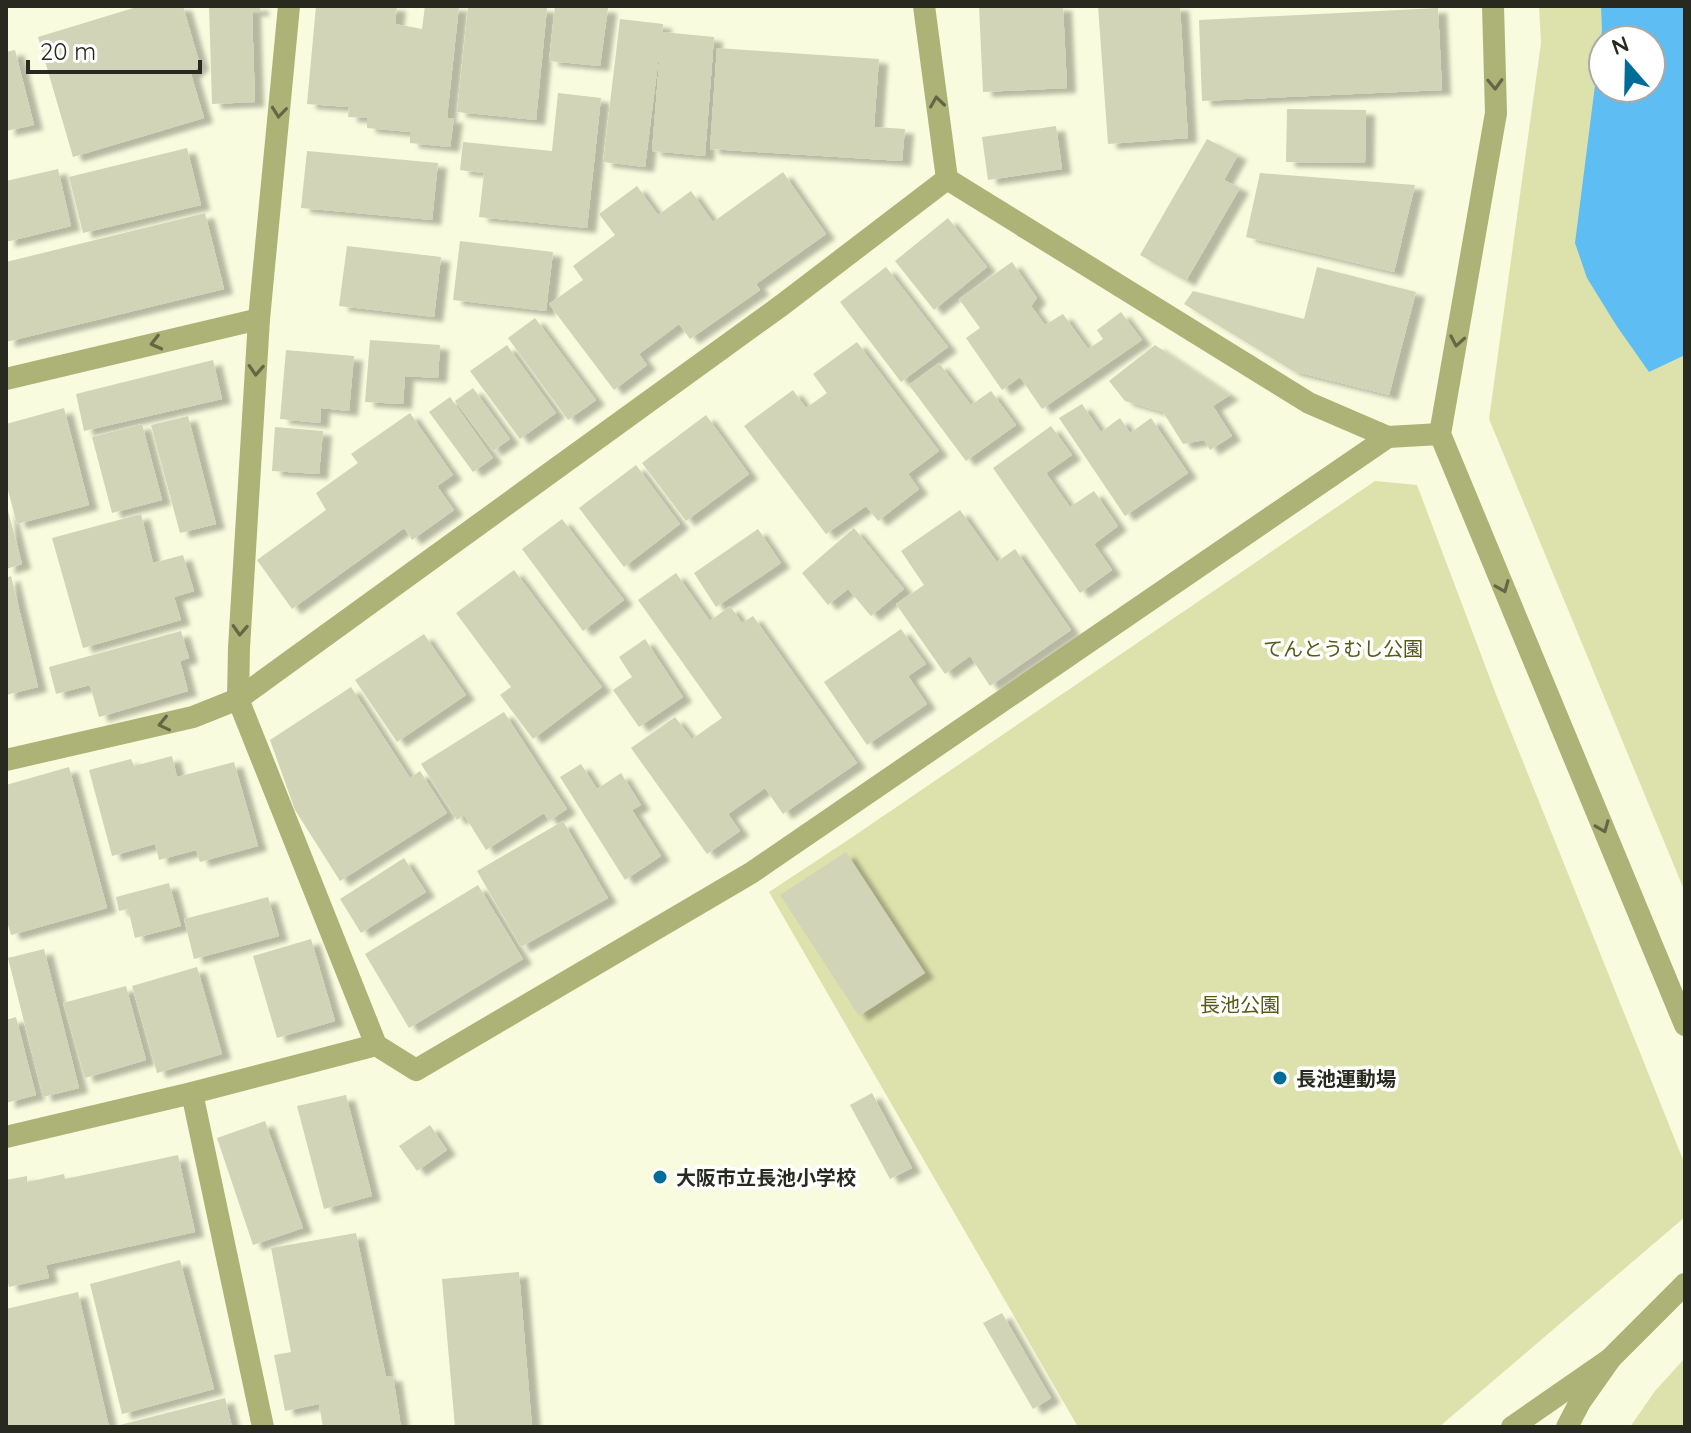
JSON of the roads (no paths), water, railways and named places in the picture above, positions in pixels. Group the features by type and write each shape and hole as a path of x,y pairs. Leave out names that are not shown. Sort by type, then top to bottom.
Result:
{"street":[{"path":"289,6 259,319 238,699 376,1045 416,1070 751,873 1388,437"},
{"path":"924,6 947,179"},
{"path":"1493,6 1496,113 1440,434 1685,1025"},
{"path":"947,179 1309,403 1388,437 1440,434"},
{"path":"6,760 193,717 238,699 782,305 947,179"},
{"path":"6,379 259,319"},
{"path":"6,1137 376,1045"},
{"path":"192,1093 263,1427"},
{"path":"1567,1427 1580,1402 1611,1358 1685,1284"},
{"path":"1512,1427 1611,1358"}],"water":[{"path":"1601,6 1685,6 1685,355 1649,372 1587,278 1575,243 1593,104 1667,104 1667,24 1602,24"}],"place":[{"name":"長池運動場","path":"1280,1078"},
{"name":"大阪市立長池小学校","path":"660,1177"}],"park label":[{"name":"てんとうむし公園","path":"1343,648"},
{"name":"長池公園","path":"1240,1004"}]}
